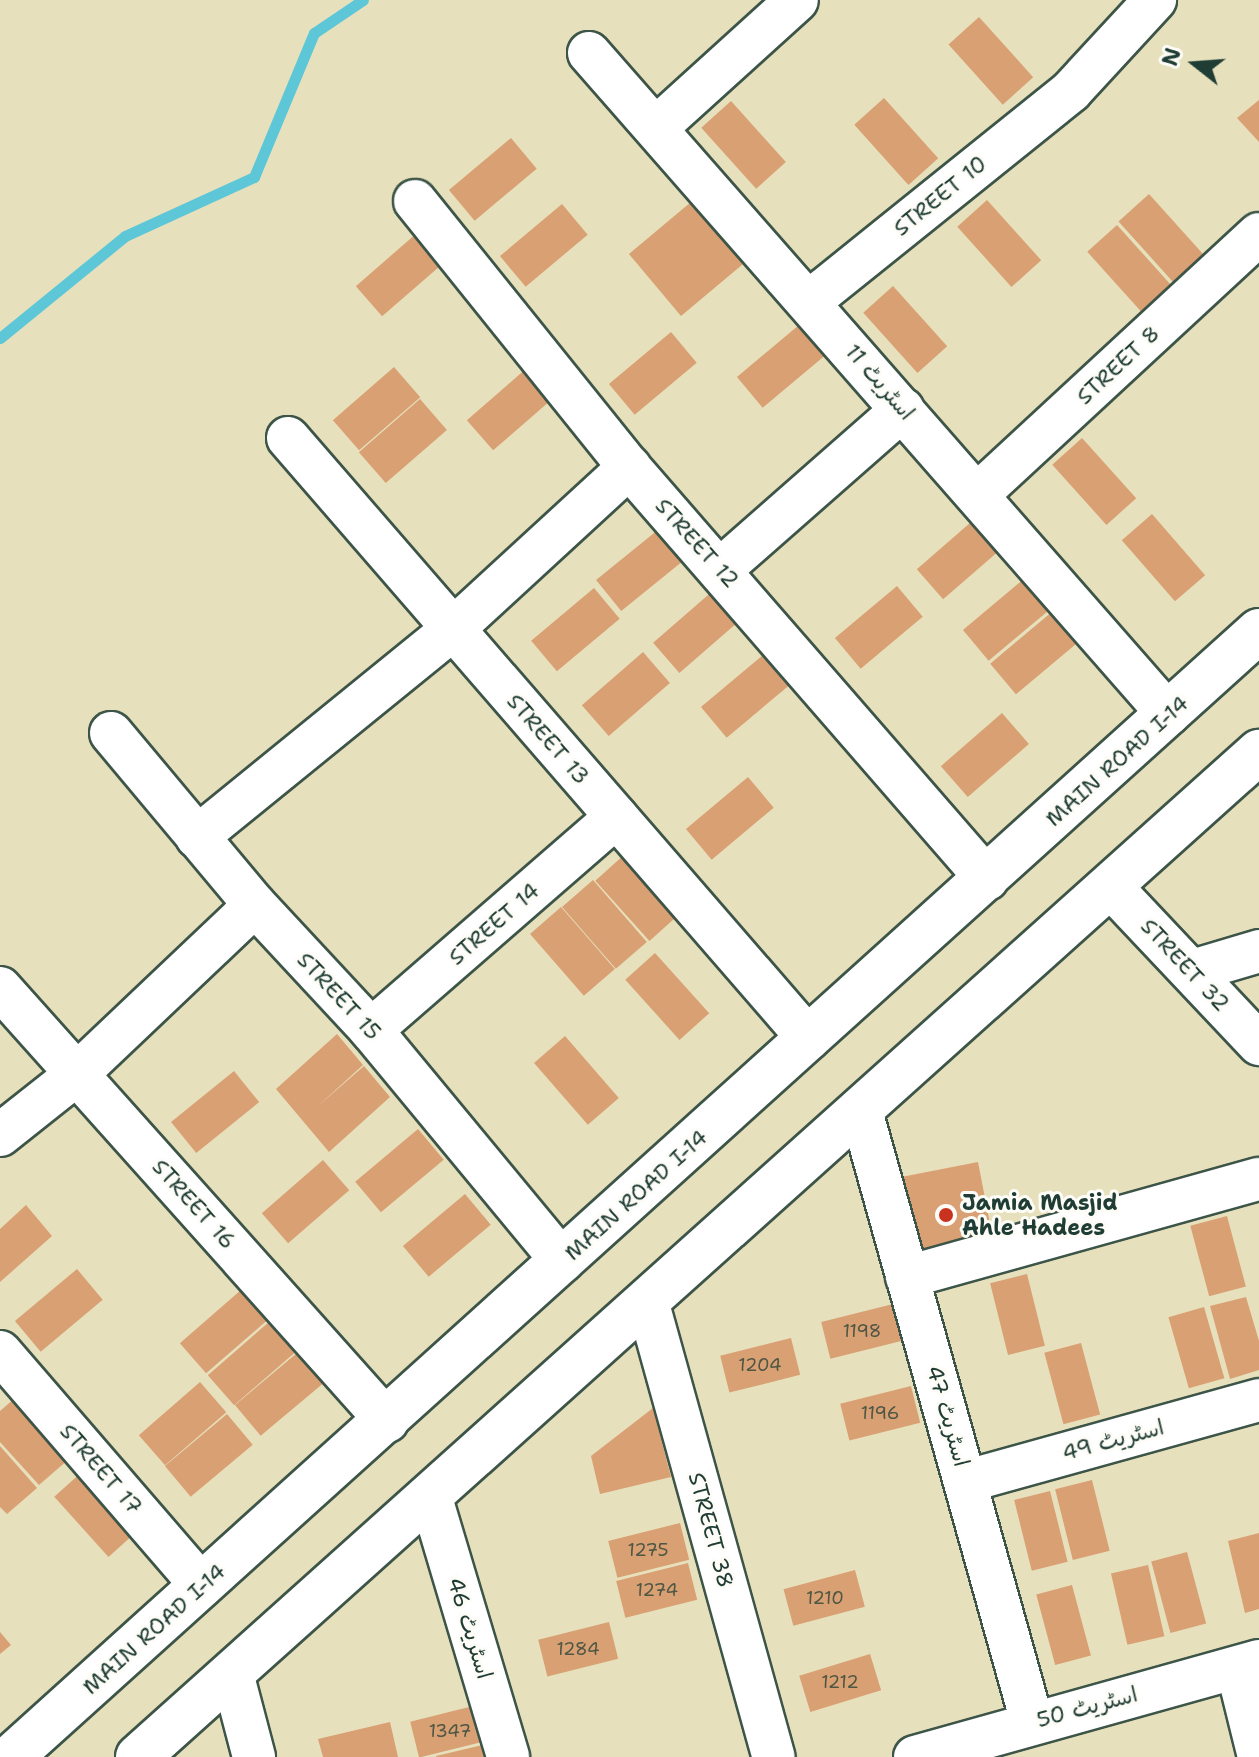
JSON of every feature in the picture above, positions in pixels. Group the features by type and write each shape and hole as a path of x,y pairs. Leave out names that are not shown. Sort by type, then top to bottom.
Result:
{"main road":[{"name":"MAIN ROAD I-14","path":"11,1757 387,1421 1259,631"},
{"path":"138,1757 648,1304 1259,752"}],"street":[{"path":"656,128 797,0"},
{"name":"STREET 10","path":"810,301 1071,91 1155,0"},
{"name":"اسٹریٹ 11","path":"589,53 810,301 1168,714"},
{"name":"STREET 12","path":"415,201 629,467 721,569 987,879"},
{"name":"STREET 8","path":"977,495 1259,234"},
{"path":"721,569 903,409"},
{"name":"STREET 13","path":"288,438 809,1039"},
{"path":"197,837 452,630 629,467"},
{"name":"STREET 15","path":"111,733 255,905 371,1030 562,1261"},
{"name":"STREET 14","path":"371,1030 616,817"},
{"name":"STREET 32","path":"1111,887 1259,1044"},
{"path":"0,1135 77,1074 255,905"},
{"path":"1192,971 1259,951"},
{"name":"STREET 16","path":"0,988 387,1421"},
{"name":"اسٹریٹ 47","path":"861,1111 1032,1722"},
{"path":"907,1277 1259,1179"},
{"name":"STREET 38","path":"648,1304 774,1757"},
{"name":"STREET 17","path":"1,1354 202,1586"},
{"name":"اسٹریٹ 49","path":"967,1481 1259,1400"},
{"name":"اسٹریٹ 46","path":"431,1498 508,1757"},
{"path":"1248,1665 1259,1757"},
{"name":"اسٹریٹ 50","path":"915,1757 1032,1722 1248,1665"},
{"path":"232,1673 254,1757"}],"building":[{"path":"979,17 1033,77 1003,105 949,44"},
{"path":"884,98 938,158 908,185 854,125"},
{"path":"1259,100 1259,142 1237,118"},
{"path":"731,101 786,162 756,189 701,128"},
{"path":"511,138 537,169 475,221 449,190"},
{"path":"1149,194 1203,254 1173,282 1119,221"},
{"path":"987,200 1041,260 1011,287 957,227"},
{"path":"691,202 743,264 681,316 629,254"},
{"path":"562,204 588,235 526,287 500,256"},
{"path":"1117,225 1171,285 1141,312 1087,252"},
{"path":"417,233 443,263 382,316 356,286"},
{"path":"893,286 947,346 917,373 863,313"},
{"path":"799,325 825,356 763,408 737,377"},
{"path":"671,332 697,363 635,415 609,384"},
{"path":"394,367 420,397 359,450 333,420"},
{"path":"528,367 554,397 493,450 467,420"},
{"path":"420,399 447,430 386,483 359,452"},
{"path":"1082,438 1136,498 1106,525 1052,465"},
{"path":"1152,514 1205,575 1175,601 1122,540"},
{"path":"978,516 1004,546 943,599 917,569"},
{"path":"659,529 684,560 621,611 596,580"},
{"path":"1025,578 1051,609 989,661 963,630"},
{"path":"897,586 923,617 861,669 835,638"},
{"path":"594,588 620,619 557,671 531,641"},
{"path":"715,589 741,619 679,673 653,643"},
{"path":"1053,611 1079,642 1016,694 990,664"},
{"path":"643,652 670,683 609,736 582,705"},
{"path":"763,655 789,686 727,738 701,707"},
{"path":"1002,713 1029,744 968,797 941,766"},
{"path":"748,777 774,808 712,860 686,829"},
{"path":"625,854 679,914 649,941 595,881"},
{"path":"593,880 647,942 616,969 562,907"},
{"path":"561,907 615,969 584,996 530,934"},
{"path":"655,953 709,1013 679,1040 625,980"},
{"path":"337,1034 363,1065 318,1106 364,1066 390,1097 329,1152 276,1089"},
{"path":"565,1036 619,1098 588,1125 534,1063"},
{"path":"234,1071 259,1102 196,1153 171,1122"},
{"path":"418,1129 444,1160 381,1212 355,1182"},
{"path":"323,1160 349,1190 288,1243 262,1213"},
{"name":"Jamia Masjid Ahle Hadees","path":"978,1162 994,1246 914,1262 898,1178"},
{"path":"465,1194 491,1225 429,1277 403,1246"},
{"path":"26,1205 52,1236 0,1282 0,1229"},
{"path":"1227,1216 1246,1287 1209,1296 1190,1226"},
{"path":"77,1269 103,1300 41,1352 15,1321"},
{"path":"1027,1274 1045,1346 1008,1355 990,1283"},
{"path":"241,1290 267,1320 206,1373 180,1343"},
{"path":"1246,1297 1259,1341 1259,1370 1230,1379 1210,1306"},
{"path":"893,1304 902,1341 830,1359 821,1322"},
{"path":"1204,1307 1224,1378 1189,1388 1168,1317"},
{"path":"269,1322 295,1352 234,1405 208,1375"},
{"path":"791,1338 800,1375 729,1393 720,1356"},
{"path":"1081,1343 1100,1414 1063,1424 1044,1353"},
{"path":"297,1353 323,1384 261,1436 235,1405"},
{"path":"200,1382 226,1412 165,1465 139,1435"},
{"path":"911,1386 920,1423 849,1441 840,1404"},
{"path":"15,1398 69,1459 39,1485 0,1442 0,1411"},
{"path":"653,1408 671,1477 600,1494 591,1456"},
{"path":"227,1414 253,1445 191,1497 165,1466"},
{"path":"0,1446 37,1488 7,1514 0,1507"},
{"path":"84,1470 138,1530 108,1557 54,1497"},
{"path":"1092,1480 1110,1551 1073,1560 1055,1489"},
{"path":"1050,1491 1068,1562 1032,1571 1014,1500"},
{"path":"680,1523 689,1560 617,1578 608,1541"},
{"path":"1259,1533 1259,1609 1245,1613 1228,1541"},
{"path":"1187,1552 1206,1623 1170,1633 1151,1562"},
{"path":"688,1563 697,1600 625,1618 616,1581"},
{"path":"1148,1565 1164,1636 1127,1645 1111,1574"},
{"path":"855,1570 865,1607 793,1626 784,1589"},
{"path":"1072,1585 1091,1656 1055,1665 1036,1595"},
{"path":"609,1622 618,1659 547,1677 538,1640"},
{"path":"0,1632 11,1645 0,1654"},
{"path":"870,1654 881,1690 810,1712 799,1676"},
{"path":"481,1704 490,1740 419,1757 410,1722"},
{"path":"390,1722 398,1757 323,1757 318,1739"},
{"path":"491,1743 494,1757 436,1757 436,1756"}],"waterway":[{"path":"0,338 125,236 254,177 314,33 363,0"}],"place":[{"name":"Jamia Masjid Ahle Hadees","path":"946,1215"}]}
